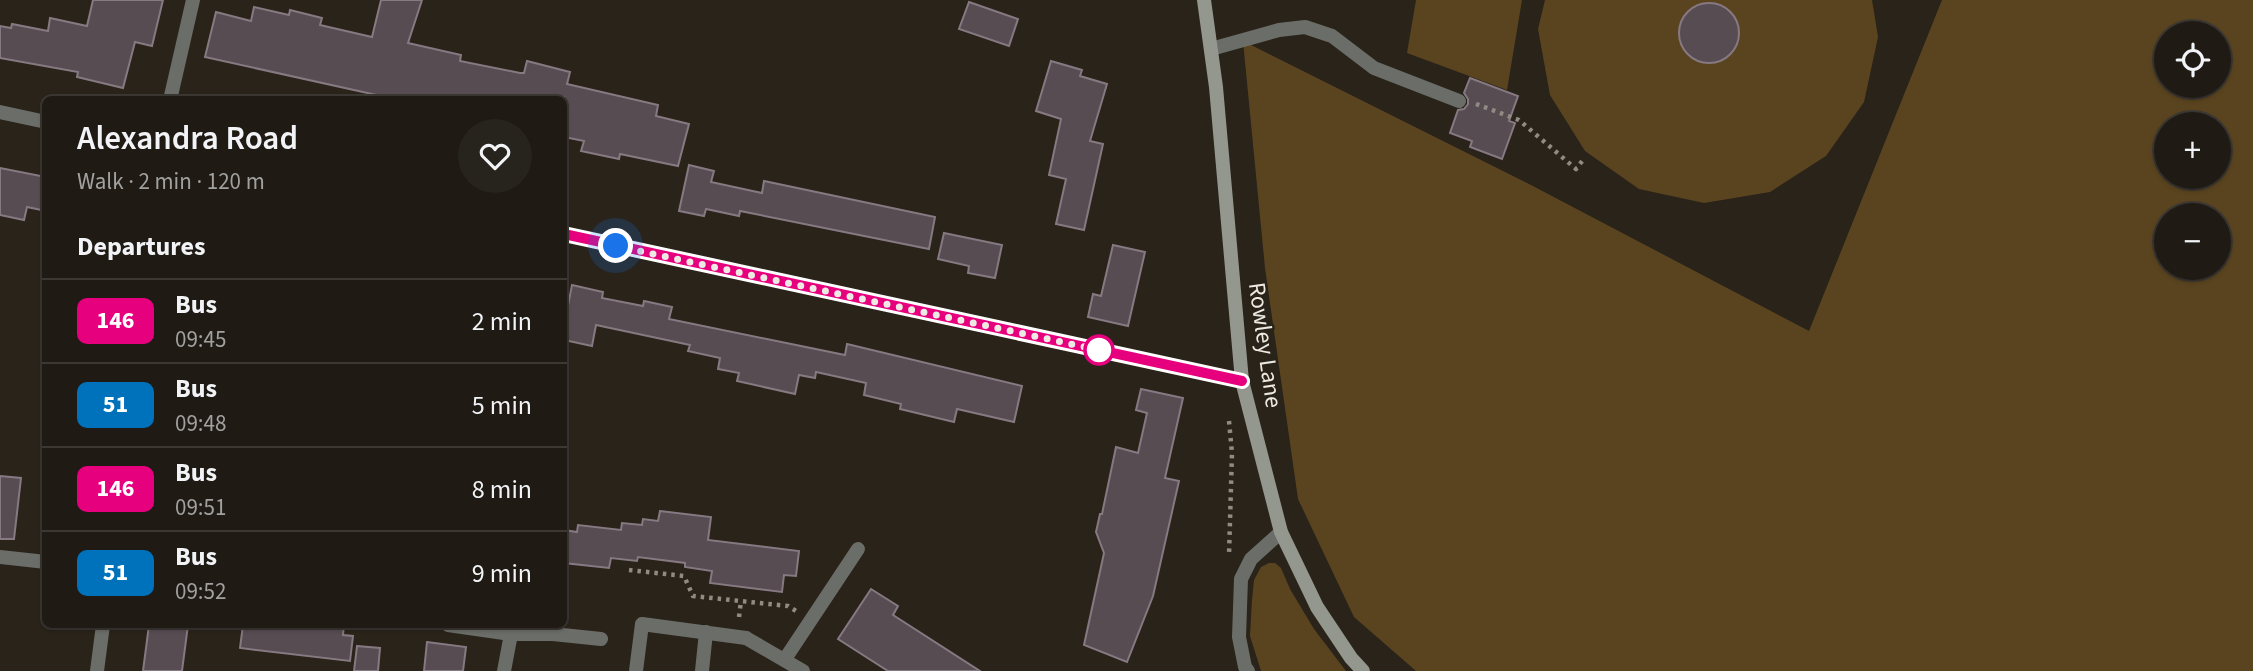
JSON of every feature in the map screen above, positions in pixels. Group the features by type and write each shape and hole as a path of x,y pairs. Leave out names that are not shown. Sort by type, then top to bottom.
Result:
{"street":[{"path":"171,96 193,0"},
{"name":"Rowley Lane","path":"1204,0 1216,88 1242,381 1281,531 1317,607 1351,658 1363,671"},
{"path":"1211,49 1279,30 1305,27 1332,36 1374,68 1459,101"},
{"path":"0,112 42,121"},
{"path":"567,235 1242,381"},
{"path":"1248,671 1239,637 1241,579 1251,559 1281,531"},
{"path":"785,659 858,549"},
{"path":"0,557 42,562"},
{"path":"636,671 642,624 746,638 803,671"},
{"path":"97,671 103,628"},
{"path":"469,628 511,634 554,634 601,639"},
{"path":"702,671 706,632"},
{"path":"504,671 511,634"}],"path":[{"path":"1459,101 1465,100 1519,120 1576,169 1583,160"},
{"path":"1228,413 1232,453 1229,560"},
{"path":"629,570 684,576 693,596 788,606 811,619"}],"shaded area":[{"path":"1416,0 1522,0 1507,90 1407,53"},
{"path":"1545,0 1872,0 1878,37 1864,102 1826,156 1770,192 1704,203 1639,189 1585,151 1550,95 1538,29"},
{"path":"1942,0 2253,0 2253,671 1416,671 1354,617 1298,499 1265,268 1243,41 1531,185 1809,331"},
{"path":"1275,563 1281,568 1314,629 1346,671 1261,671 1250,636 1252,600 1254,580 1261,567"}],"building":[{"path":"93,0 163,0 152,46 135,42 123,88 77,77 78,72 0,58 0,26 11,28 12,24 48,31 50,18 87,26"},
{"path":"381,0 422,0 408,43 461,55 460,61 520,73 524,73 527,61 570,72 567,84 658,105 656,116 689,124 678,166 620,154 619,159 581,151 584,141 567,138 567,96 381,96 205,57 216,12 251,21 254,7 289,15 290,10 322,18 320,25 372,37"},
{"path":"969,2 1018,19 1009,46 959,29"},
{"path":"1703,3 1715,3 1734,16 1739,33 1737,45 1726,58 1715,63 1703,63 1684,50 1679,39 1679,27 1692,8"},
{"path":"1051,61 1082,70 1080,76 1107,84 1090,141 1103,144 1084,230 1056,224 1066,179 1049,175 1061,119 1036,111"},
{"path":"1470,78 1518,96 1509,121 1515,123 1502,159 1470,147 1472,141 1450,133 1458,110 1464,109 1468,104 1464,93"},
{"path":"689,165 714,171 711,182 762,193 764,181 935,217 929,249 740,211 739,216 706,209 704,216 679,211"},
{"path":"0,168 42,176 42,210 27,207 24,220 0,215"},
{"path":"944,233 1002,245 995,278 968,273 969,266 938,259"},
{"path":"1113,245 1145,252 1128,326 1088,317 1093,294 1101,296"},
{"path":"572,285 603,292 602,298 643,306 644,301 672,307 669,319 845,355 847,344 1022,386 1014,422 957,409 954,422 900,409 901,404 864,395 866,383 816,372 815,378 799,375 795,394 737,381 739,373 718,369 720,358 688,351 690,345 596,325 592,346 567,341 567,311"},
{"path":"1141,389 1183,398 1165,478 1179,481 1153,596 1127,662 1084,645 1104,553 1096,532 1100,514 1116,447 1138,453 1147,413 1136,410"},
{"path":"0,476 21,478 14,539 0,539"},
{"path":"660,511 711,517 708,540 799,551 796,576 784,575 782,592 710,583 712,571 685,567 685,563 638,557 637,561 611,558 609,568 567,563 567,530 577,532 578,525 621,530 622,523 642,525 643,519 658,521"},
{"path":"871,589 898,606 893,615 980,671 888,671 838,639"},
{"path":"149,628 188,628 182,671 143,671"},
{"path":"243,628 344,628 343,635 353,636 350,661 240,648"},
{"path":"427,642 466,647 463,671 424,671"},
{"path":"357,646 380,648 378,671 354,671"}],"bus line":[{"name":"146","path":"567,235 1242,381"}],"route":[{"path":"616,246 1099,350"}]}
